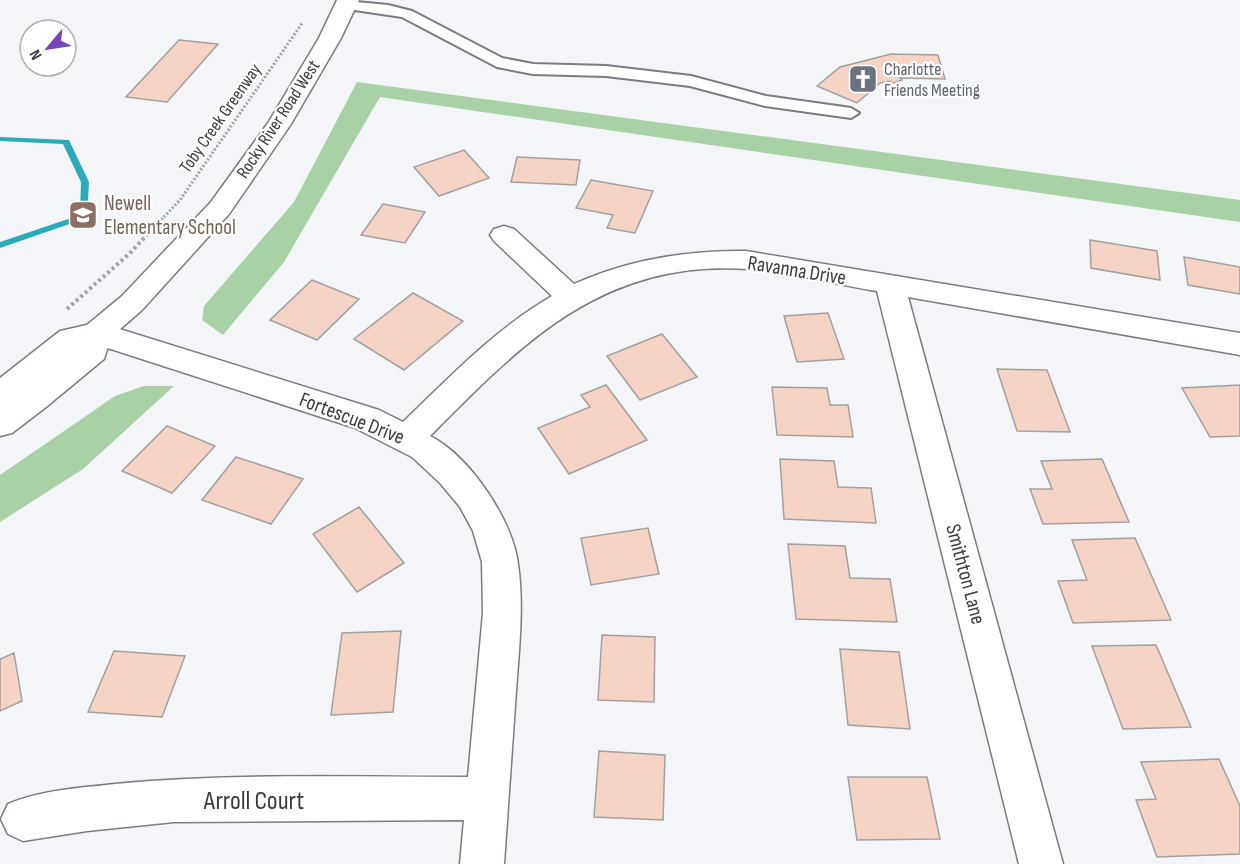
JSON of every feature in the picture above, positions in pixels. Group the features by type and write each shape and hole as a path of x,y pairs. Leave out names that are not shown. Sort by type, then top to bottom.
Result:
{"street":[{"name":"Rocky River Road West","path":"0,395 71,339 97,333 132,303 220,208 279,124 330,38 347,3"},
{"path":"504,236 571,298"},
{"name":"Ravanna Drive","path":"408,438 525,328 571,298 604,283 658,268 693,263 734,261 791,267 1240,344"},
{"name":"Smithton Lane","path":"890,285 1041,864"},
{"name":"Rocky River Road West","path":"0,424 35,399 93,351 97,333"},
{"name":"Fortescue Drive","path":"97,333 367,419 424,448 452,473 472,497 490,529 500,562 502,614 482,864"},
{"name":"Arroll Court","path":"23,819 87,809 174,800 486,798"}],"lane":[{"path":"347,3 407,14 497,62 533,69 606,71 691,81 765,101 851,113"}],"path":[{"name":"Toby Creek Greenway","path":"65,311 129,254 180,200 305,18"}],"green space":[{"path":"357,82 1240,200 1240,222 380,97 284,262 223,335 202,320 204,306 294,202"},
{"path":"144,386 174,386 83,469 0,522 0,475 115,396"}],"building":[{"path":"179,40 218,44 167,102 126,97"},
{"name":"Charlotte Friends Meeting","path":"891,54 938,55 945,79 900,78 902,80 893,83 890,81 880,83 857,103 817,86 840,67"},
{"path":"464,150 489,178 439,196 414,167"},
{"path":"517,157 580,160 576,185 511,182"},
{"path":"591,180 653,191 635,233 607,228 613,215 576,208"},
{"path":"383,204 425,212 405,243 361,235"},
{"path":"1090,240 1157,251 1160,280 1091,268"},
{"path":"1184,257 1240,267 1240,294 1188,285"},
{"path":"312,280 359,299 317,340 270,320"},
{"path":"413,293 463,321 404,370 354,339"},
{"path":"828,313 844,359 797,362 784,316"},
{"path":"662,334 697,377 640,400 607,356"},
{"path":"997,369 1047,370 1070,432 1017,431"},
{"path":"606,385 647,440 569,474 538,428 590,407 581,395"},
{"path":"1240,385 1240,436 1210,437 1182,388"},
{"path":"772,387 827,388 830,405 848,405 853,437 777,435"},
{"path":"167,426 215,446 172,493 122,471"},
{"path":"236,457 303,479 271,524 202,500"},
{"path":"780,459 834,461 838,487 871,488 876,523 784,519"},
{"path":"1102,459 1129,522 1043,524 1030,489 1052,489 1041,461"},
{"path":"359,507 404,563 357,592 313,534"},
{"path":"648,528 659,574 591,585 581,538"},
{"path":"1135,538 1171,620 1073,623 1058,581 1087,580 1072,540"},
{"path":"788,544 845,546 850,578 890,579 897,622 796,619"},
{"path":"401,631 393,712 331,715 342,633"},
{"path":"602,635 655,637 654,702 598,700"},
{"path":"1156,645 1191,727 1123,729 1092,646"},
{"path":"840,649 899,652 910,729 848,725"},
{"path":"114,651 185,656 162,717 88,712"},
{"path":"14,653 22,701 0,711 0,659"},
{"path":"599,751 665,755 663,820 594,817"},
{"path":"1219,759 1240,806 1240,854 1157,857 1136,800 1156,799 1141,762"},
{"path":"848,777 927,777 940,839 857,840"}],"waterway":[{"path":"0,139 66,142 85,182 84,216 0,245"}],"place":[{"name":"Charlotte Friends Meeting","path":"863,79"},
{"name":"Newell Elementary School","path":"83,215"}]}
